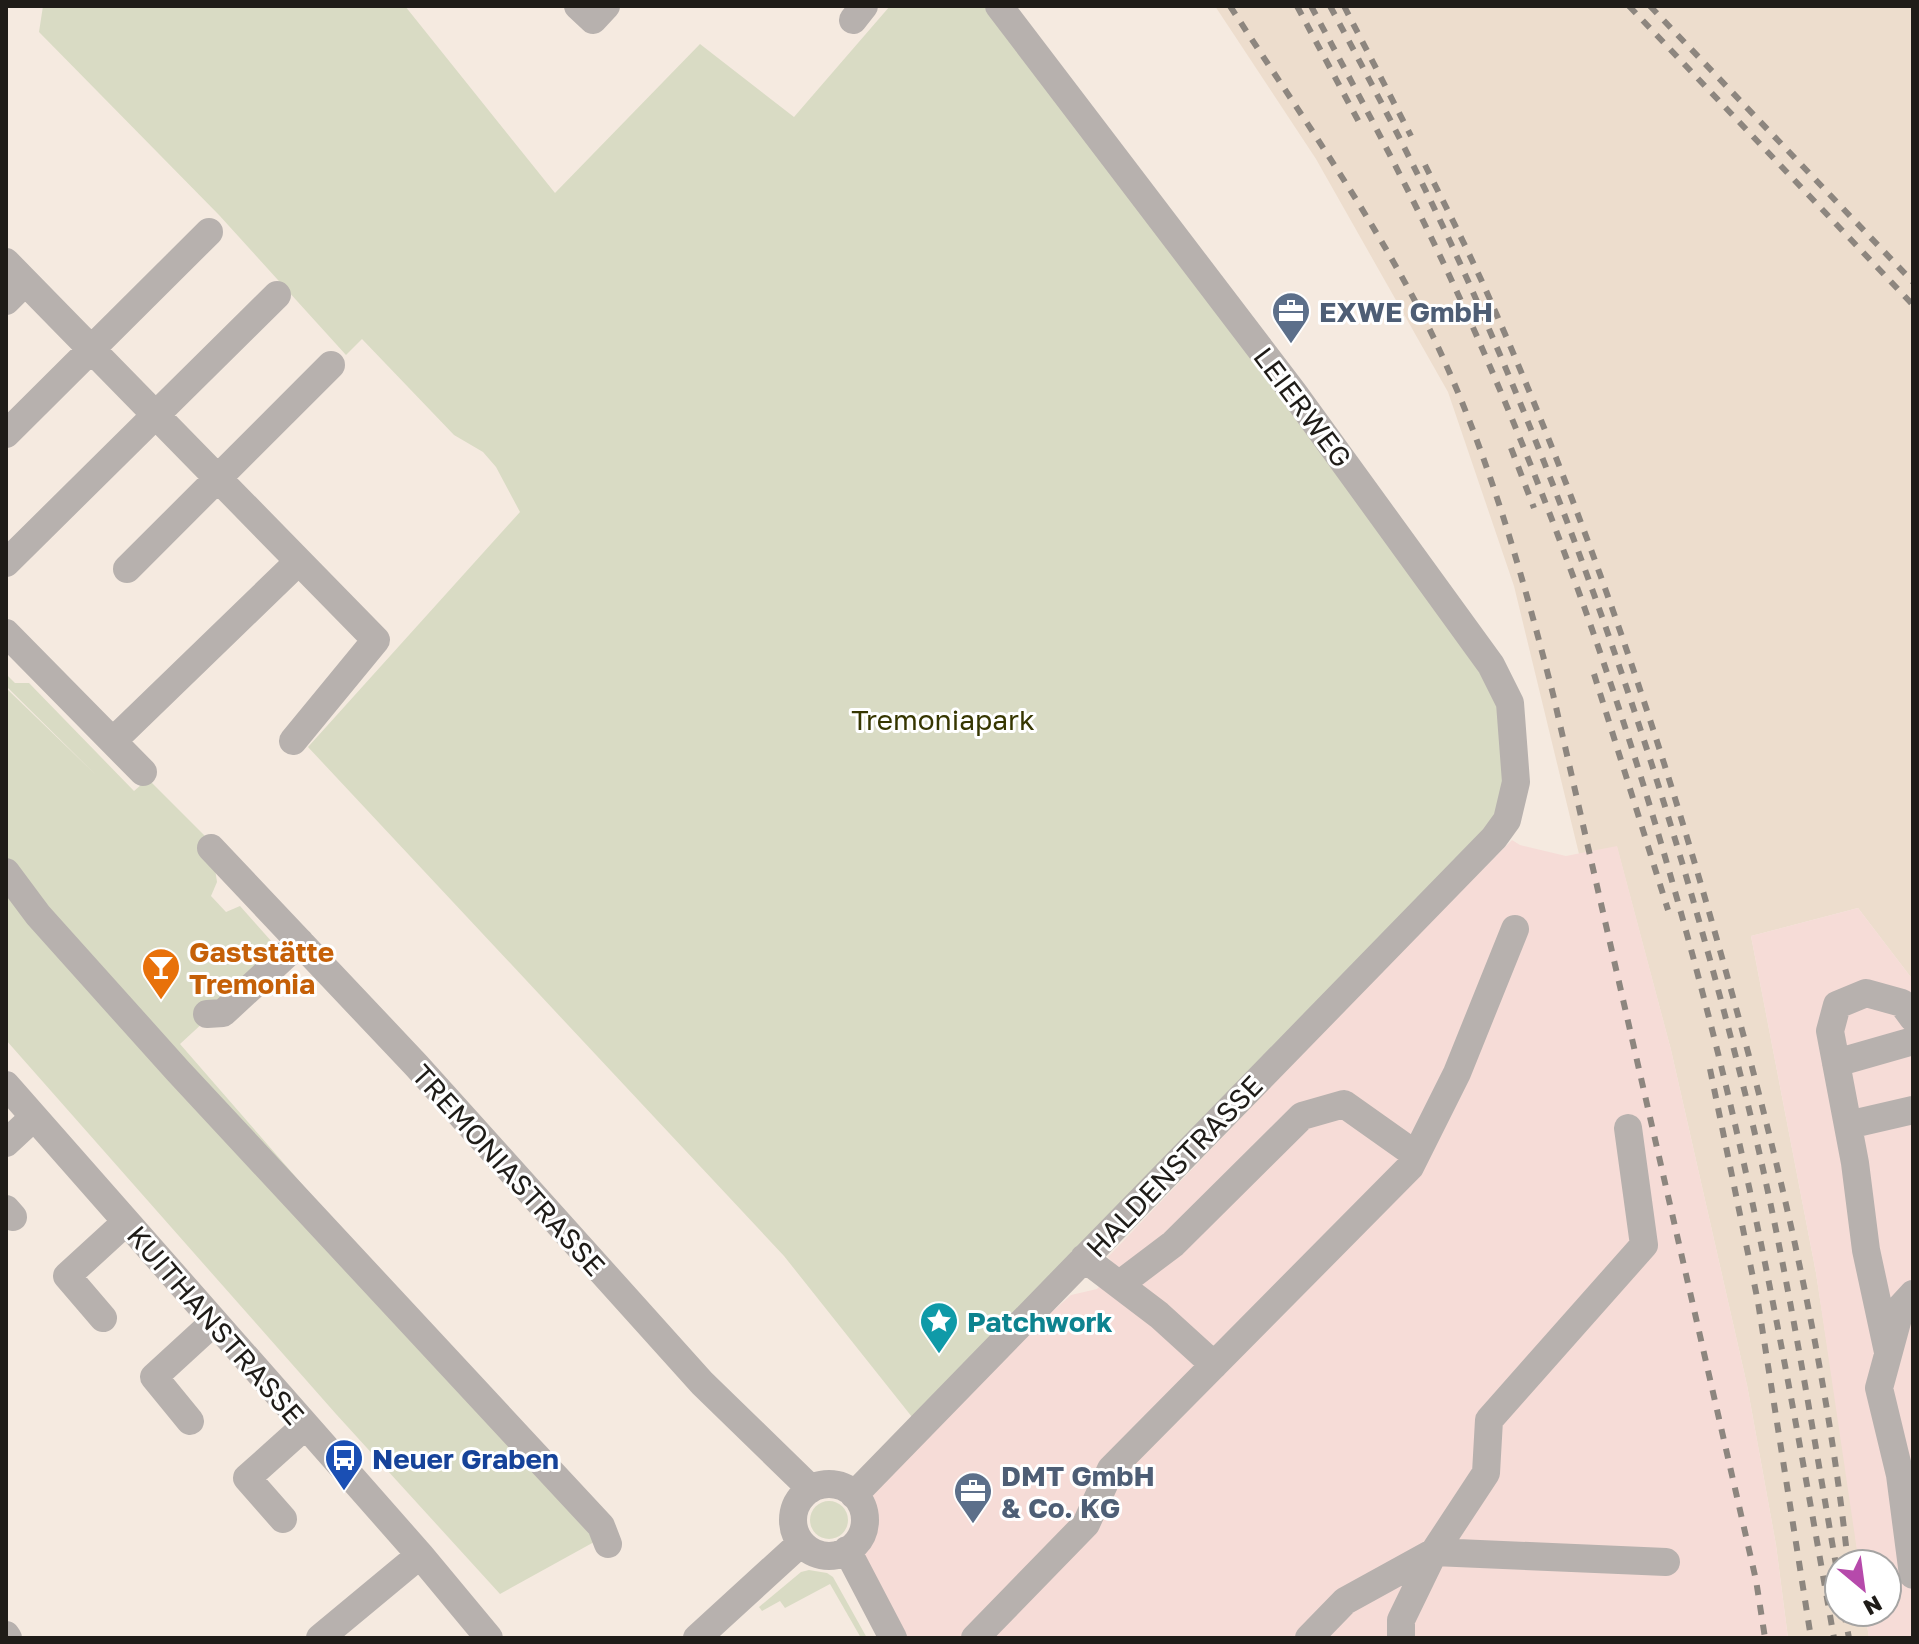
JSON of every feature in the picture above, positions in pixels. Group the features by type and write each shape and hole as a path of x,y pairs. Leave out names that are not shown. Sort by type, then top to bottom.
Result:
{"street":[{"path":"578,6 593,20 606,6"},
{"name":"LEIERWEG","path":"999,6 1293,392 1491,665 1510,703 1516,782 1507,820 1494,838"},
{"path":"6,434 209,232"},
{"path":"12,281 90,349 376,640 293,741"},
{"path":"6,563 277,295"},
{"path":"127,569 331,365"},
{"path":"113,741 298,562"},
{"path":"6,633 143,772"},
{"name":"HALDENSTRASSE","path":"854,1495 1494,838"},
{"name":"TREMONIASTRASSE","path":"211,848 416,1065 702,1383 811,1489"},
{"path":"6,872 38,915 178,1071 601,1526 608,1544"},
{"path":"975,1638 1086,1524 1111,1469 1410,1167 1457,1073 1515,929"},
{"path":"207,1014 223,1013 300,942"},
{"path":"1888,1352 1866,1250 1848,1125 1830,1031 1837,1005 1866,993 1902,1003 1913,1018"},
{"path":"1836,1063 1913,1041"},
{"name":"KUITHANSTRASSE","path":"6,1085 420,1555 489,1638"},
{"path":"1120,1284 1173,1244 1302,1116 1344,1104 1416,1155"},
{"path":"1848,1125 1913,1110"},
{"path":"6,1143 34,1117"},
{"path":"1401,1638 1401,1620 1434,1552 1486,1473 1489,1420 1644,1245 1628,1128"},
{"path":"103,1318 67,1276 126,1222"},
{"path":"1084,1258 1120,1284 1214,1365"},
{"path":"1913,1294 1901,1307 1879,1388 1907,1473 1913,1575"},
{"path":"190,1421 154,1377 214,1322"},
{"path":"283,1519 247,1478 305,1426"},
{"path":"834,1484 854,1495 863,1510 864,1525 857,1542 835,1555 820,1555 801,1543 795,1532 793,1516 797,1503 811,1489 834,1484"},
{"path":"697,1638 801,1543"},
{"path":"847,1550 893,1638"},
{"path":"1309,1638 1345,1601 1434,1552 1666,1562"},
{"path":"320,1638 420,1555"}],"shaded area":[{"path":"1215,6 1913,6 1913,980 1858,908 1751,936 1816,1273 1857,1548 1823,1548 1823,1628 1867,1628 1869,1638 1788,1638 1776,1545 1747,1385 1671,1050 1617,847 1579,854 1514,586 1448,392 1316,159"},
{"path":"1512,840 1520,845 1566,856 1617,846 1671,1050 1747,1385 1776,1545 1788,1638 900,1638 860,1546 867,1538 870,1524 869,1504 863,1493 939,1412 1071,1295 1097,1289 1117,1268 1108,1257 1389,963"},
{"path":"1858,908 1913,980 1913,1638 1869,1638 1867,1628 1903,1628 1903,1548 1857,1548 1816,1273 1751,936"}],"green space":[{"name":"Tremoniapark","path":"43,6 405,6 555,193 700,44 794,117 890,6 994,6 1508,707 1503,817 916,1422 784,1256 308,747 520,512 496,467 483,452 454,435 362,339 346,355 219,215 39,32"},
{"path":"6,674 15,683 29,683 134,791 148,779 211,842 217,882 211,896 226,912 240,906 272,942 262,952 270,961 180,1044 396,1292 614,1531 500,1594 336,1414 6,1040 6,688 96,775 6,686"},
{"path":"829,1501 842,1507 848,1520 842,1533 829,1539 816,1533 810,1520 816,1507"},
{"path":"809,1570 833,1577 867,1638 861,1638 830,1584 785,1608 780,1601 762,1611 759,1607 801,1572"}],"railway":[{"path":"1230,6 1334,164 1406,285 1448,370 1500,507 1553,694 1756,1580 1765,1638"},
{"path":"1297,6 1361,126"},
{"path":"1311,6 1414,203 1507,406 1573,576 1632,748 1684,922 1744,1166 1777,1323 1834,1638"},
{"path":"1330,6 1428,196 1522,407 1595,598 1661,793 1691,891 1759,1150 1796,1334 1833,1548"},
{"path":"1344,6 1411,136"},
{"path":"1629,6 1913,305"},
{"path":"1650,6 1913,282"},
{"path":"1425,165 1487,293 1563,475 1624,641 1704,894 1748,1051 1800,1269 1828,1416 1846,1548"},
{"path":"1511,448 1534,508"},
{"path":"1594,674 1668,910"},
{"path":"1710,1069 1758,1302 1811,1638"},
{"path":"1847,1628 1849,1638"}],"place":[{"name":"EXWE GmbH","path":"1291,345"},
{"name":"Gaststätte Tremonia","path":"161,1001"},
{"name":"Patchwork","path":"939,1355"},
{"name":"Neuer Graben","path":"344,1492"},
{"name":"DMT GmbH & Co. KG","path":"973,1525"}]}
